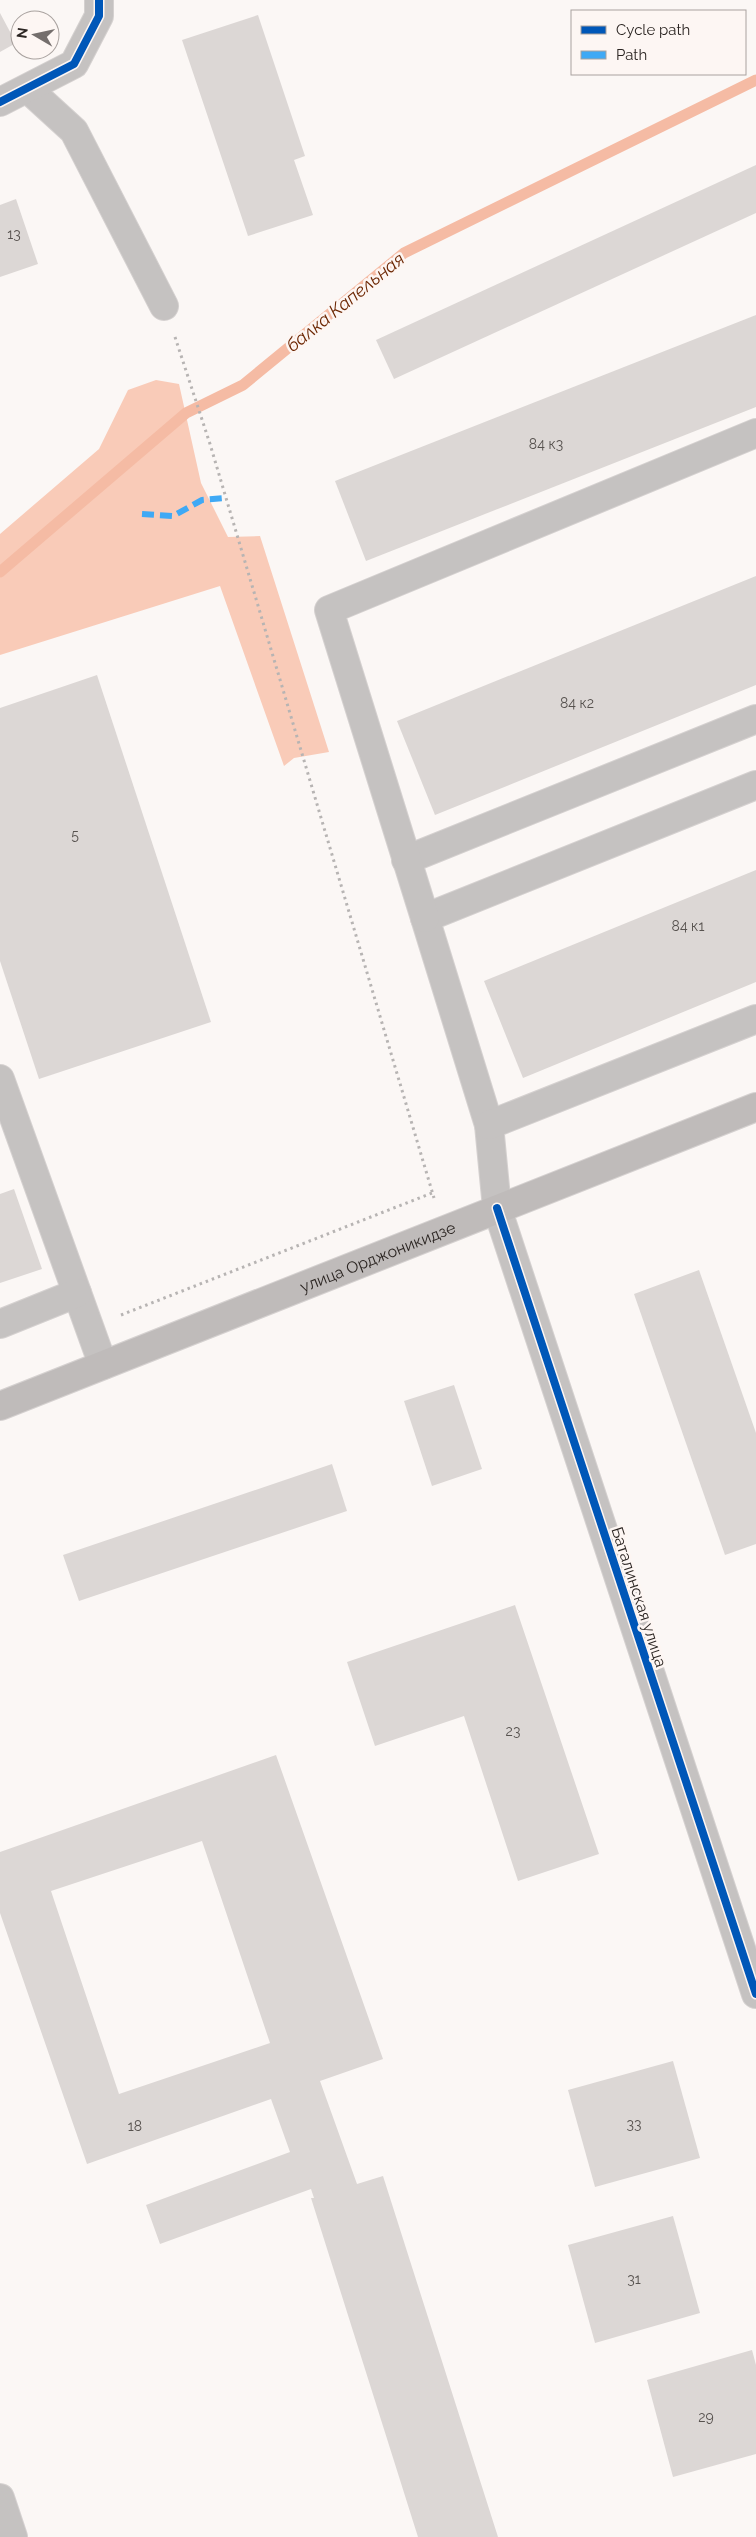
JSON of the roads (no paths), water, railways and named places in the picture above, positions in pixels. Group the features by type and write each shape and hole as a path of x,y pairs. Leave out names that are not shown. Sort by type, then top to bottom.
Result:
{"main road":[{"name":"улица Орджоникидзе","path":"0,1406 756,1107"}],"street":[{"path":"0,102 74,64 99,16 99,0"},
{"path":"28,89 74,132 164,306"},
{"name":"Баталинская улица","path":"756,433 329,610 489,1125 497,1208 756,1994"},
{"path":"406,860 756,719"},
{"path":"425,918 756,785"},
{"path":"489,1125 756,1019"},
{"path":"0,1079 9,1135 77,1293 103,1365"},
{"path":"0,1324 77,1293"},
{"path":"0,2498 13,2537"}],"waterway":[{"name":"балка Капельная","path":"0,572 186,413 243,385 404,253 756,80"}]}
